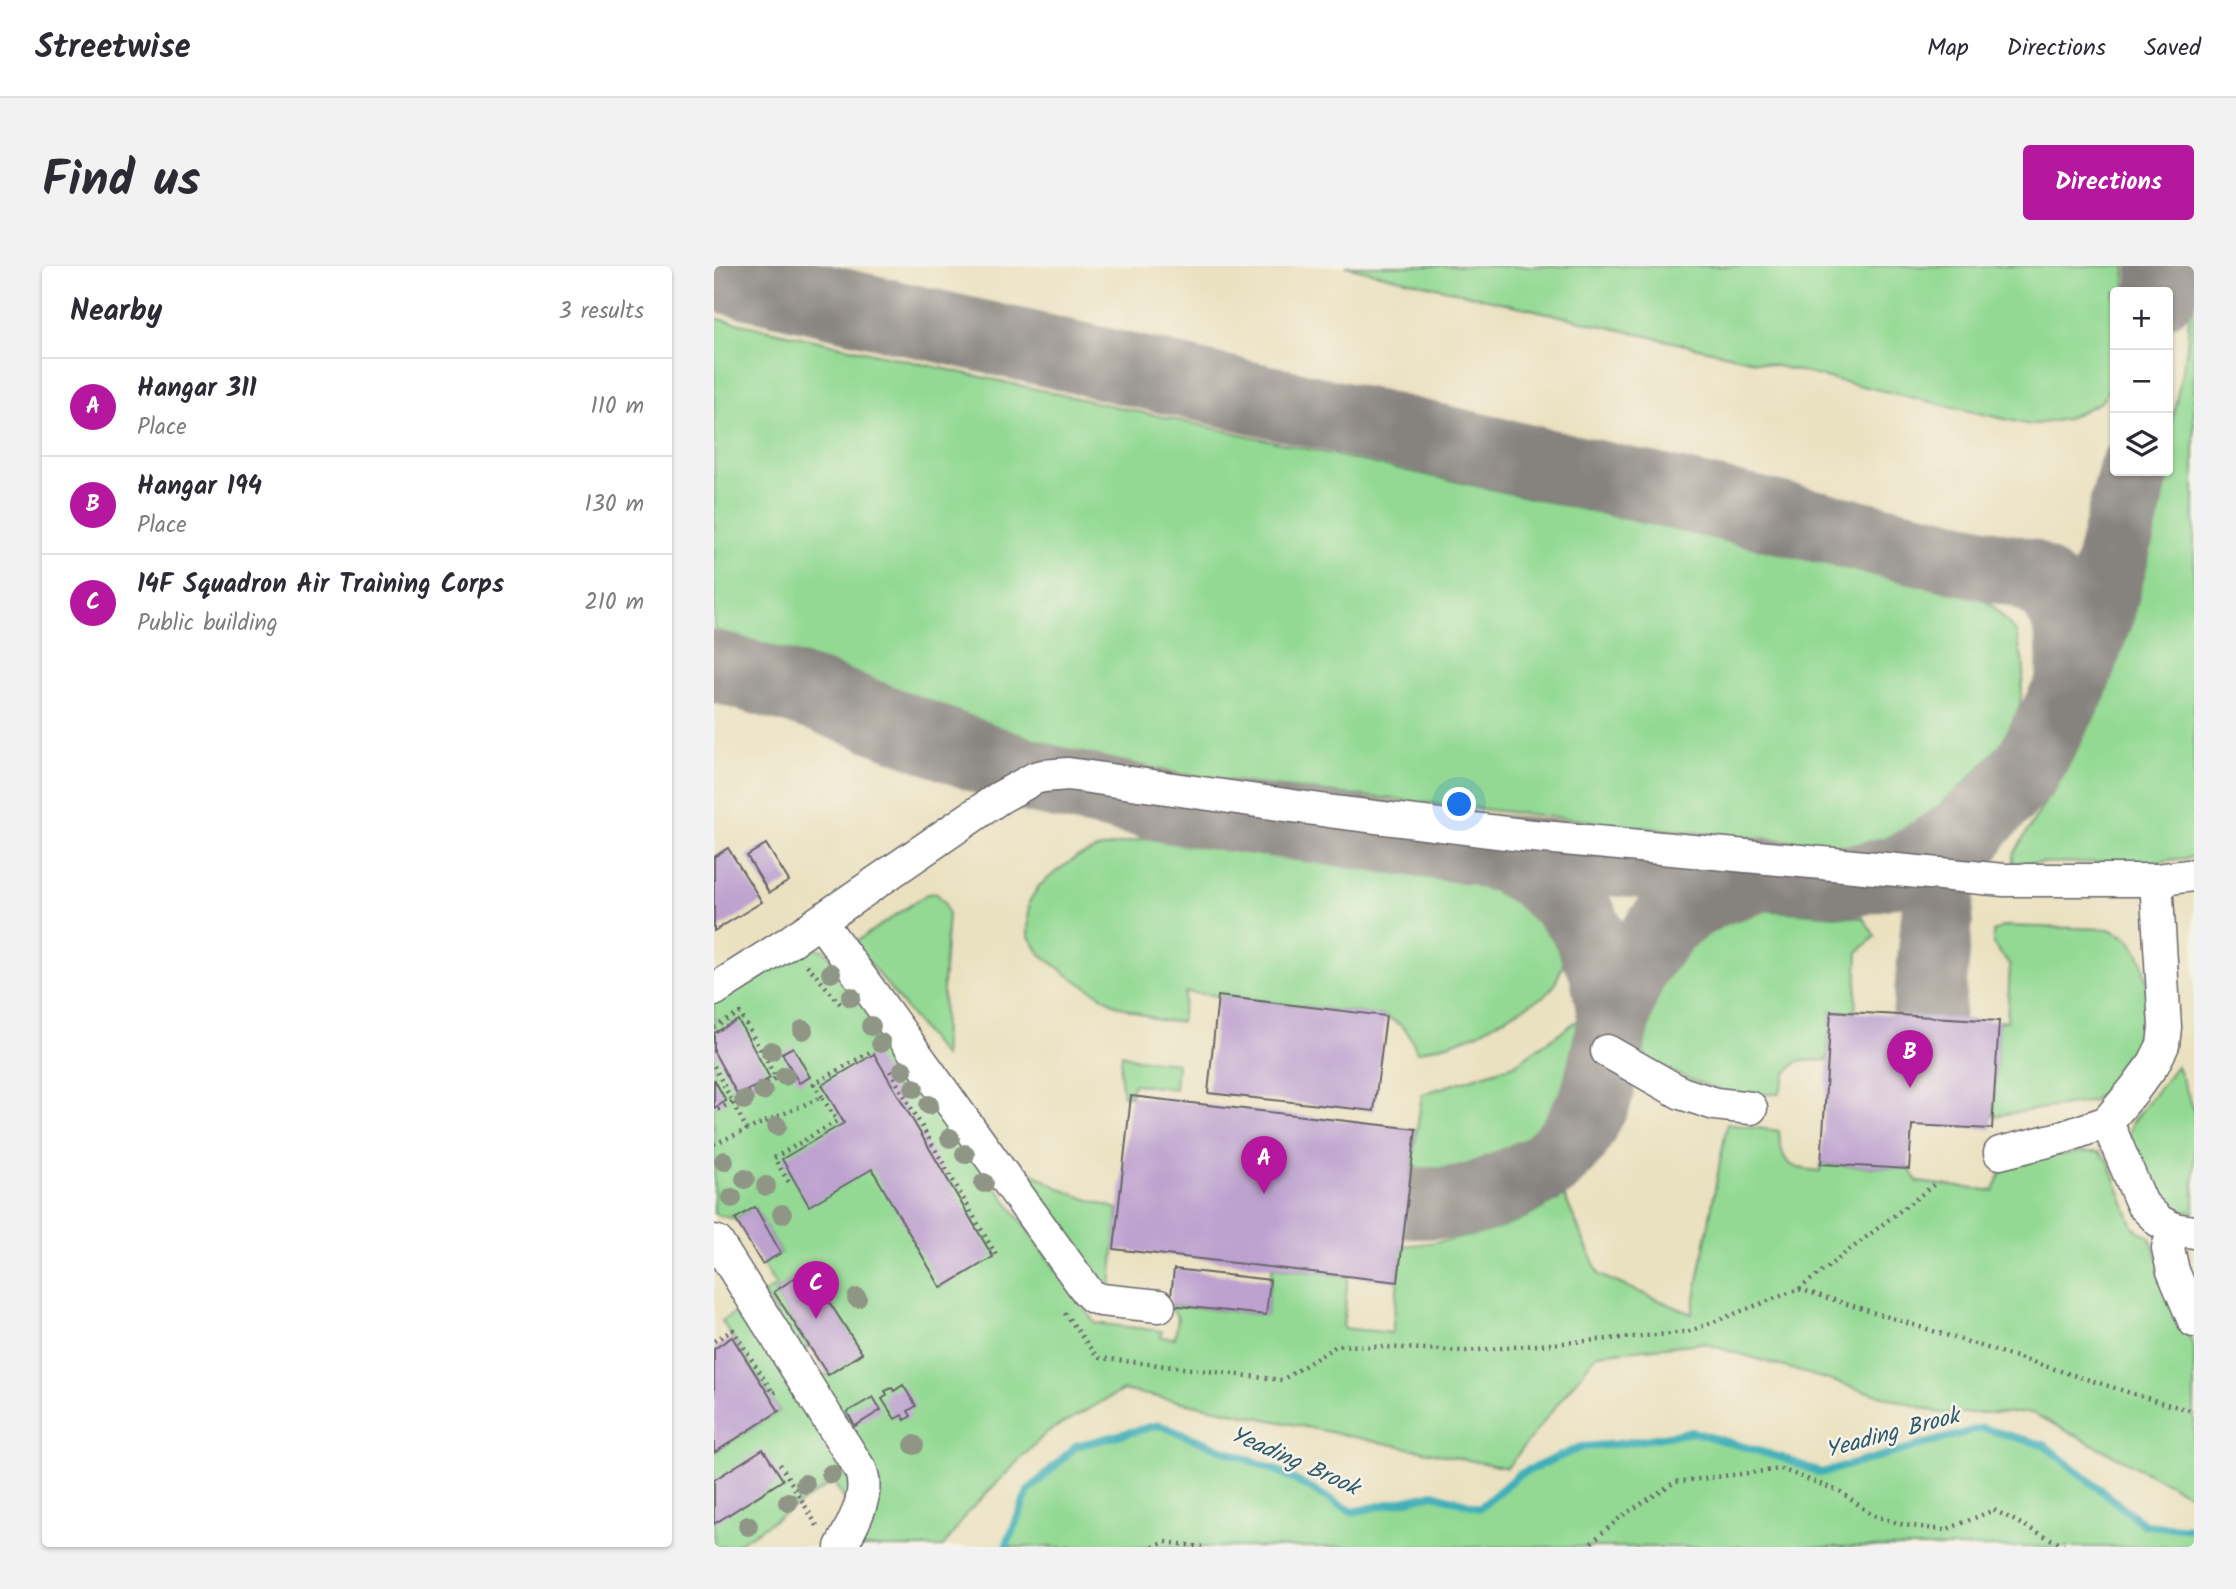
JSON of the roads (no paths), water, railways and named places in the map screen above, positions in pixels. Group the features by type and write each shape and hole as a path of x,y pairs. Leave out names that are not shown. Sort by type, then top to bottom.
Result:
{"street":[{"path":"714,990 788,943 999,798 1043,776 1068,774 1322,811 1522,835 2004,880 2156,880 2194,874"},
{"path":"2000,1153 2064,1138 2107,1122 2154,1063 2163,1045 2165,1027 2156,880"},
{"path":"820,921 1087,1291 1101,1300 1159,1306"},
{"path":"1607,1051 1681,1093 1715,1104 1751,1108"},
{"path":"2107,1122 2142,1204 2159,1221 2184,1231 2168,1248 2173,1271 2194,1321"},
{"path":"714,1241 861,1471 865,1483 864,1496 841,1527"}],"waterway":[{"name":"Yeading Brook","path":"1006,1547 1028,1491 1076,1446 1159,1425 1280,1472 1353,1512 1434,1494 1480,1508 1518,1475 1581,1447 1693,1432 1783,1458 1821,1473 1982,1428 2044,1445 2145,1525 2194,1529"}],"place":[{"name":"Hangar 194","path":"1910,1088"},
{"name":"Hangar 311","path":"1264,1194"},
{"name":"14F Squadron Air Training Corps","path":"816,1319"}]}
